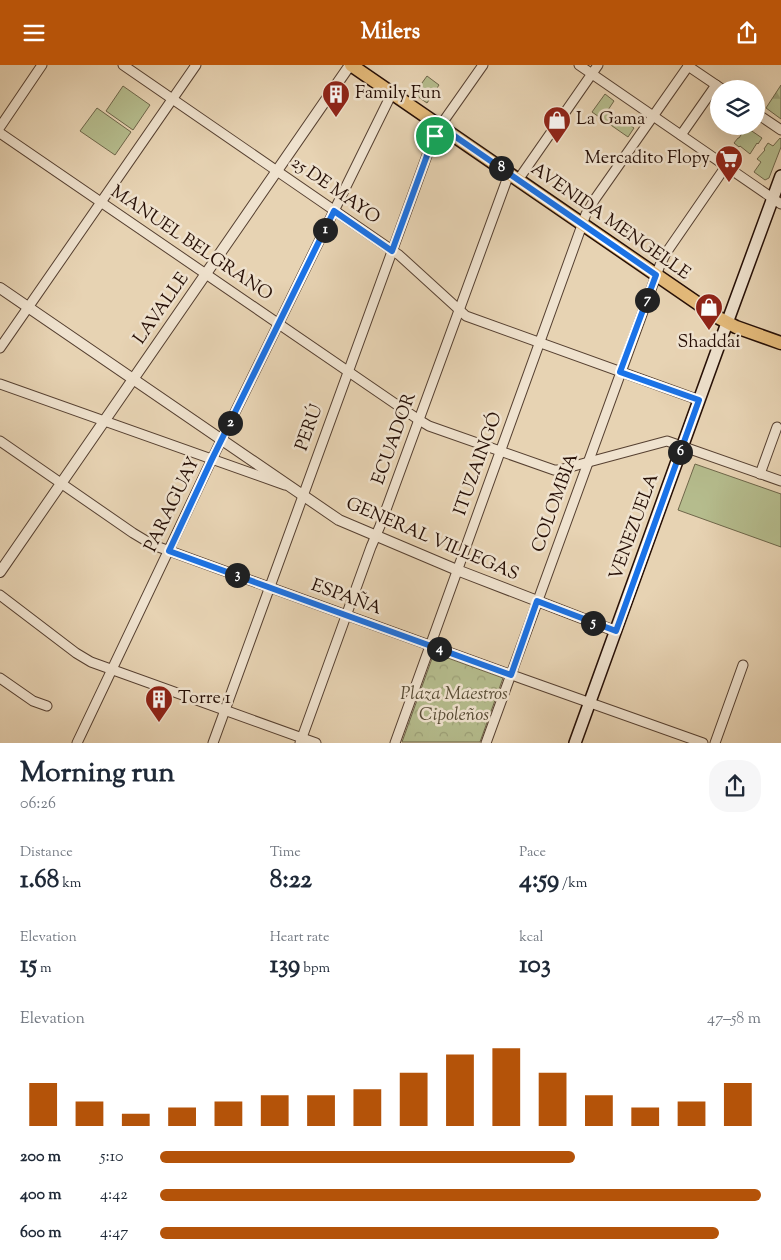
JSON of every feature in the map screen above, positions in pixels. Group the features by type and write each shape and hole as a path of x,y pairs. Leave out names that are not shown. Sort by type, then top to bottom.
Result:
{"main road":[{"name":"AVENIDA MENGELLE","path":"351,65 727,323 781,343"},
{"name":"VENEZUELA","path":"576,743 727,323 777,201 781,175"}],"street":[{"path":"0,127 42,65"},
{"name":"25 DE MAYO","path":"123,65 410,264 469,317 699,400"},
{"path":"0,348 196,65"},
{"name":"LAVALLE","path":"0,573 351,65"},
{"name":"PERÚ","path":"213,743 433,139 483,65"},
{"path":"579,65 777,201"},
{"name":"ECUADOR","path":"301,740 459,310 514,177 598,65"},
{"path":"688,65 710,81"},
{"name":"ITUZAINGÓ","path":"395,743 582,224 592,204 688,65"},
{"name":"PARAGUAY","path":"77,743 212,459 392,93"},
{"path":"681,135 710,98"},
{"path":"765,119 781,130"},
{"name":"MANUEL BELGRANO","path":"0,133 429,426 554,470 670,442 781,481"},
{"name":"COLOMBIA","path":"486,743 656,275 666,253 726,166"},
{"name":"GENERAL VILLEGAS","path":"0,288 339,520 457,570 616,631"},
{"path":"0,384 290,487"},
{"path":"760,474 777,427"},
{"name":"ESPAÑA","path":"0,441 138,537 153,545 703,743"},
{"path":"0,595 91,662 225,710 301,740 316,743"},
{"path":"714,743 743,665"},
{"path":"0,678 33,701 47,706"}],"green space":[{"path":"427,76 439,85 427,103 414,94"},
{"path":"781,85 781,119 766,108"},
{"path":"123,86 150,105 133,130 106,111"},
{"path":"605,94 614,101 608,110 634,128 628,137 592,112"},
{"path":"97,108 131,132 115,155 80,131"},
{"path":"741,135 758,135 762,138 750,154 734,143"},
{"path":"780,138 781,147 769,178 765,180 754,172 761,162 757,159 768,143 773,146"},
{"path":"695,464 781,494 781,547 678,510"},
{"name":"Plaza Maestros Cipoleños","path":"434,653 503,678 480,742 402,742"}],"place":[{"name":"Family Fun","path":"336,118"},
{"name":"La Gama","path":"557,144"},
{"name":"Mercadito Flopy","path":"729,183"},
{"name":"Shaddai","path":"709,331"},
{"name":"Torre 1","path":"159,723"}],"route":[{"path":"440,126 656,275 620,372 699,400 616,631 537,601 511,675 169,551 334,211 392,251 435,136 440,126"}]}
